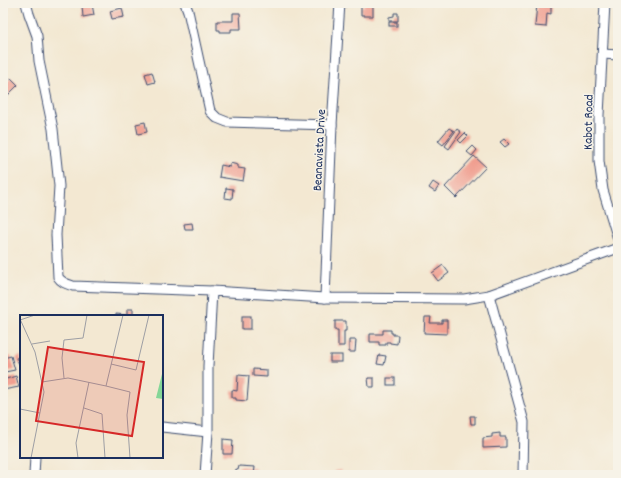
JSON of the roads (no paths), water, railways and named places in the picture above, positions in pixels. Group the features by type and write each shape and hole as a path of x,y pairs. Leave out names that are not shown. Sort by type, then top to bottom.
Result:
{"street":[{"path":"26,3 37,36 39,61 53,129 59,186 56,235 58,277 62,282 73,286 212,291 325,298 464,299 489,296 618,248"},
{"path":"186,3 210,111 217,118 227,122 332,125"},
{"name":"Beanavista Drive","path":"325,298 332,125 340,3"},
{"name":"Kabot Road","path":"605,3 599,161 603,190 618,239"},
{"path":"603,54 618,55"},
{"path":"205,475 208,432 208,366 212,291"},
{"path":"489,296 524,422 523,475"},
{"path":"163,427 208,432"},
{"path":"34,475 35,458"}]}
